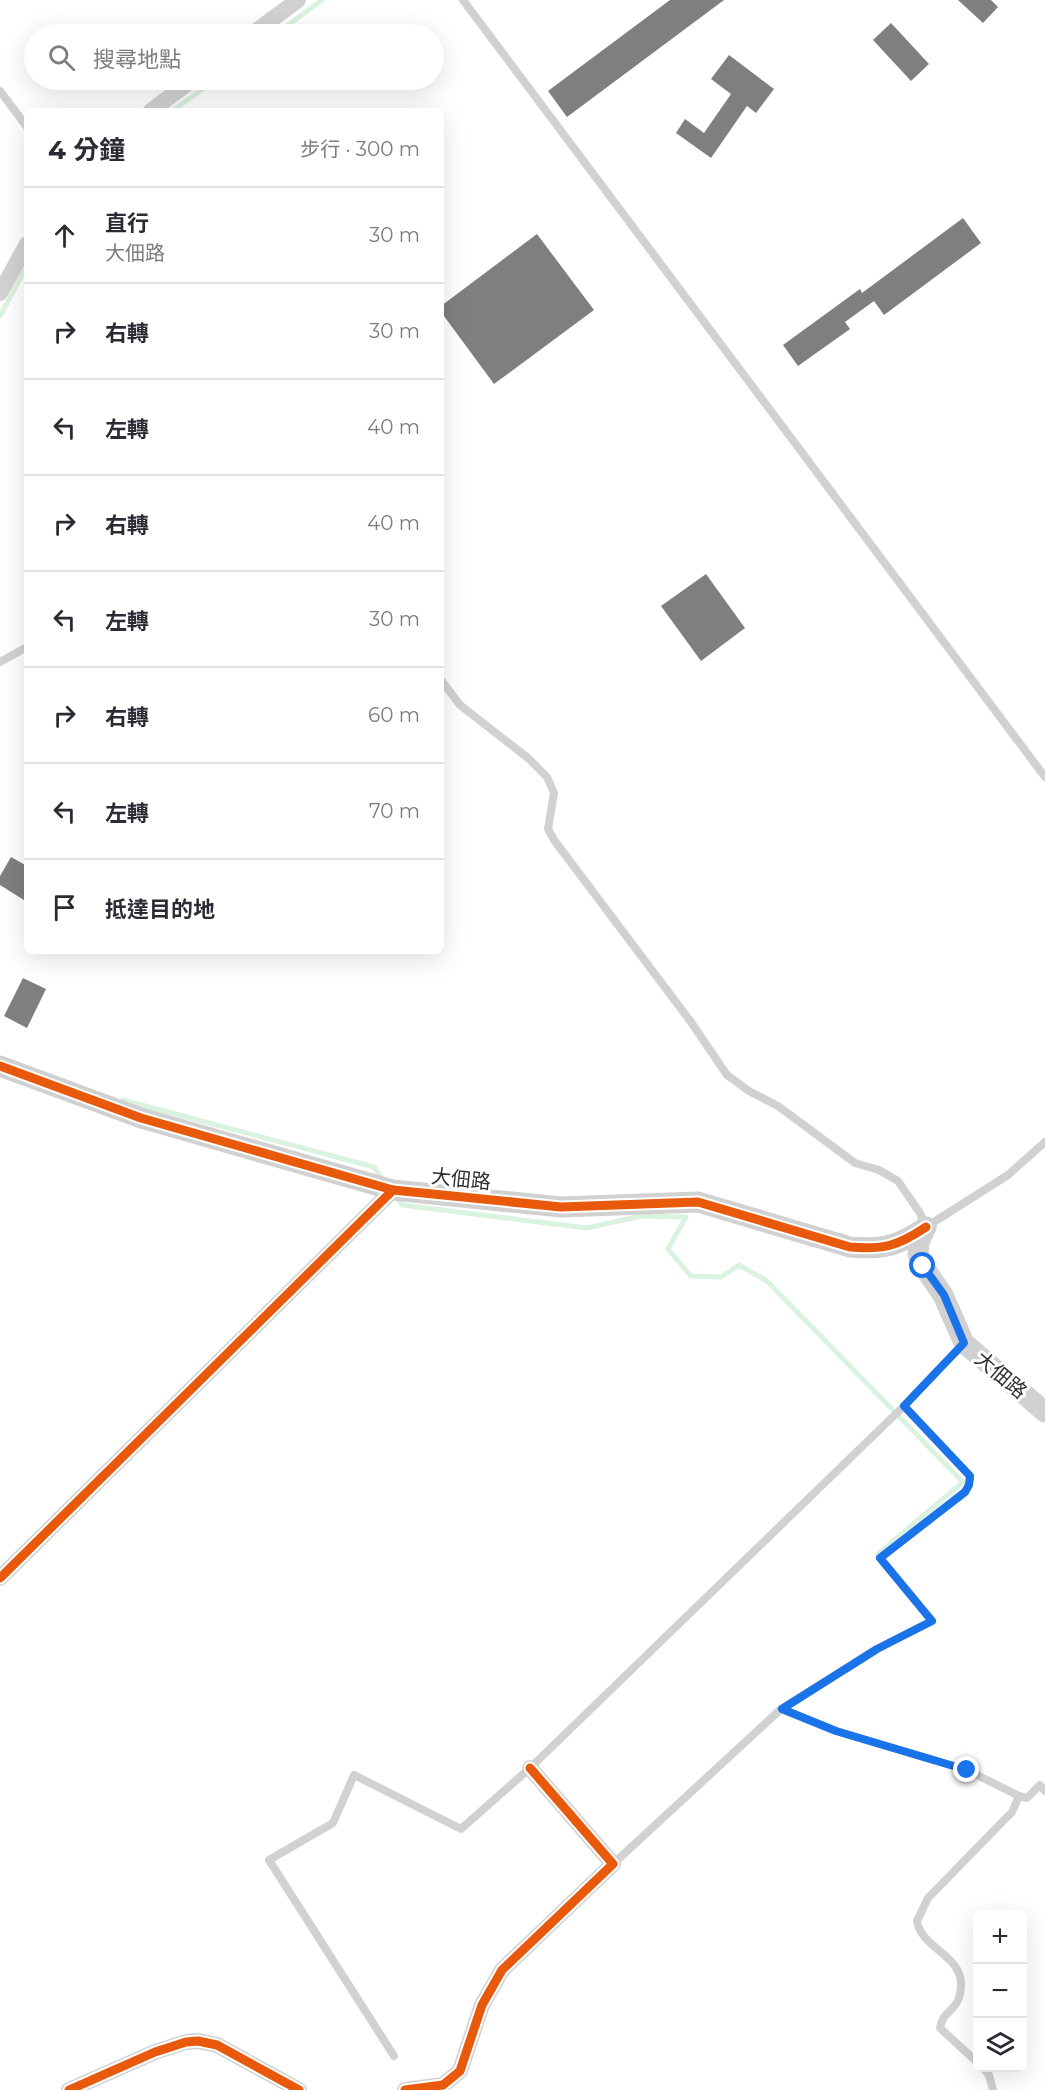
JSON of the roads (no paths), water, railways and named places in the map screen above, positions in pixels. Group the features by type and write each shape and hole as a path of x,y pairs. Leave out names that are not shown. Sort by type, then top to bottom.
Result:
{"street":[{"path":"266,24 298,0"},
{"path":"155,108 179,90"},
{"path":"0,293 24,249"},
{"name":"大佃路","path":"0,1066 141,1118 393,1190 561,1207 698,1202 850,1247 876,1250 908,1239 926,1227"},
{"path":"0,1578 393,1190"},
{"name":"大佃路","path":"926,1227 919,1242 918,1254 923,1266 944,1295 964,1343 1045,1412"},
{"path":"405,2090 443,2085 460,2071 482,2005 502,1970 613,1864 530,1768"},
{"path":"69,2090 155,2052 186,2042 198,2041 217,2045 299,2090"}],"lane":[{"path":"463,0 1045,777"},
{"path":"0,91 24,123"},
{"path":"0,662 24,649"},
{"path":"444,684 460,705 528,758 547,777 554,793 548,829 554,840 691,1022 727,1075 749,1091 778,1106 855,1162 879,1170 898,1181 920,1213 926,1227 1008,1175 1045,1142"},
{"path":"393,2056 268,1860 333,1822 354,1775 461,1829 530,1768 904,1406 964,1343"},
{"path":"613,1864 782,1709 877,1649 932,1621 880,1558 965,1492 970,1476 904,1406"},
{"path":"782,1709 836,1731 967,1770 1019,1796 1027,1798 1040,1785 1045,1791"},
{"path":"973,2058 940,2028 941,2020 960,1999 961,1981 956,1967 922,1934 916,1921 928,1898 1012,1812 1019,1796"},
{"path":"987,2072 993,2090"}],"waterway":[{"path":"290,24 322,0"},
{"path":"176,108 201,90"},
{"path":"0,316 24,272"},
{"path":"123,1100 374,1167 383,1180"},
{"path":"396,1197 402,1205 587,1228 641,1216 686,1217 668,1249 691,1276 721,1277 739,1265 767,1281 963,1482 878,1554"}]}
